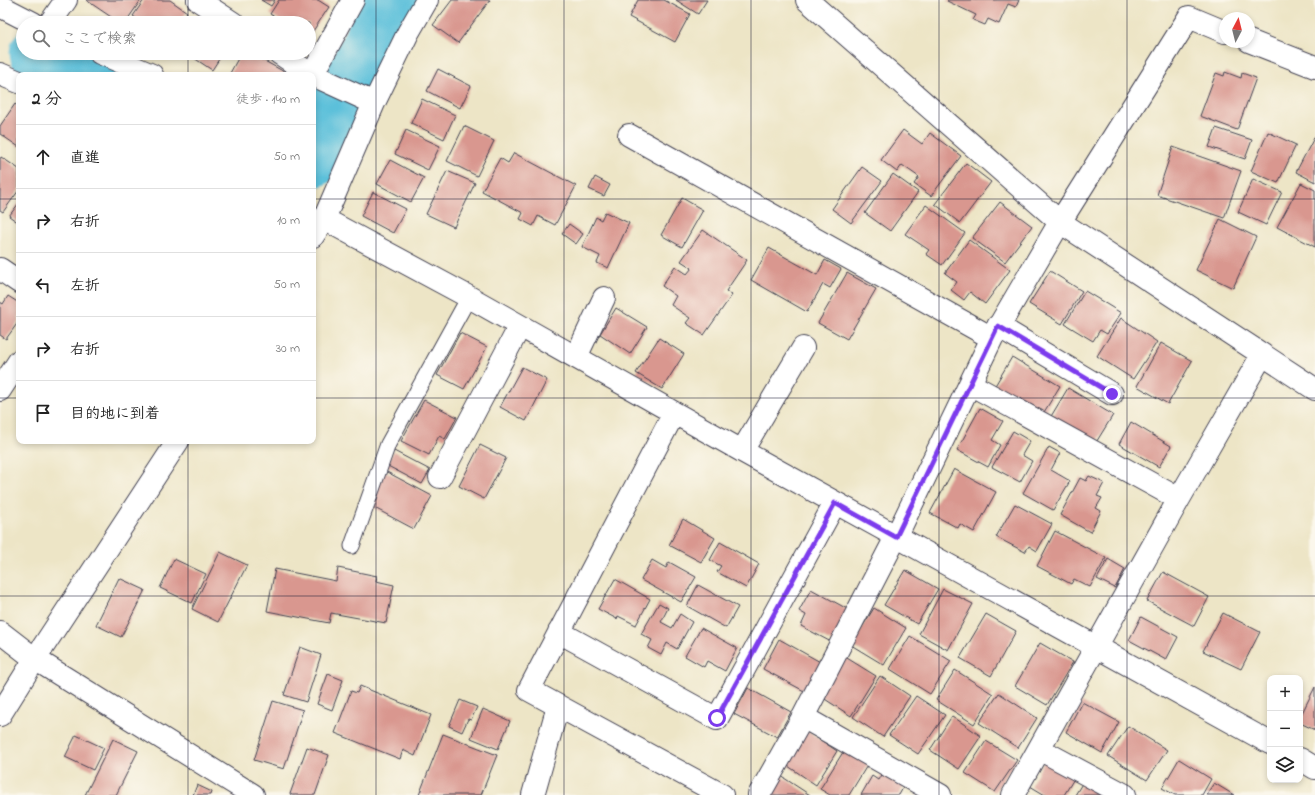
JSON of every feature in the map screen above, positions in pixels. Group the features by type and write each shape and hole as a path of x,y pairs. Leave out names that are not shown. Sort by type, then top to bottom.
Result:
{"street":[{"path":"55,16 66,0"},
{"path":"198,0 222,16"},
{"path":"314,72 353,0"},
{"path":"427,0 367,100 319,227 469,297 674,414 1267,741"},
{"path":"807,0 1060,222 1315,389"},
{"path":"0,6 19,16"},
{"path":"759,795 803,717 896,537 995,332 1060,222 1189,17 1219,30"},
{"path":"1255,43 1315,67"},
{"path":"117,60 145,72"},
{"path":"289,60 307,72"},
{"path":"0,74 16,81"},
{"path":"316,76 367,100"},
{"path":"629,135 1112,394"},
{"path":"0,269 16,280"},
{"path":"576,357 604,298"},
{"path":"440,478 520,326"},
{"path":"742,451 803,348"},
{"path":"1013,795 1179,499 1262,355"},
{"path":"0,390 16,366"},
{"path":"970,384 1179,499"},
{"path":"674,414 529,690 722,795"},
{"path":"0,715 176,444"},
{"path":"560,632 717,718 835,503"},
{"path":"0,632 35,659 253,795"},
{"path":"533,795 558,706"},
{"path":"803,717 940,795"},
{"path":"1039,749 1125,795"},
{"path":"1303,761 1315,768"}],"lane":[{"path":"352,546 388,444 469,297"}],"building":[{"path":"86,0 141,0 130,16 110,16"},
{"path":"144,0 170,0 187,12 184,16 133,16"},
{"path":"261,0 275,0 271,6"},
{"path":"279,0 318,0 329,7 316,26 316,16 273,16 270,14"},
{"path":"452,0 490,0 458,43 433,25"},
{"path":"638,0 664,0 690,14 675,42 629,17"},
{"path":"676,0 707,0 698,14"},
{"path":"1019,0 1016,7 1008,4 999,24 988,19 985,25 973,20 976,15 947,1"},
{"path":"197,60 218,60 212,70"},
{"path":"237,60 263,60 285,72 231,72"},
{"path":"438,69 471,86 460,108 427,91"},
{"path":"1225,72 1241,78 1242,73 1256,78 1237,130 1200,116 1216,73 1224,76"},
{"path":"422,99 455,115 444,139 411,123"},
{"path":"15,104 16,145 0,134 0,126"},
{"path":"464,126 494,141 477,176 447,161"},
{"path":"1216,128 1252,140 1245,159 1209,147"},
{"path":"406,130 440,146 428,170 395,154"},
{"path":"903,130 922,144 930,133 961,156 931,196 914,184 919,177 902,165 897,172 881,160"},
{"path":"1268,132 1296,145 1278,183 1251,171"},
{"path":"1315,136 1315,182 1296,172"},
{"path":"1173,147 1241,171 1224,218 1157,195"},
{"path":"514,153 576,186 555,225 538,216 533,226 520,219 523,213 482,191 500,158 508,163"},
{"path":"1,157 16,167 16,194 3,212 0,210"},
{"path":"390,160 424,178 411,202 377,184"},
{"path":"966,163 991,182 960,223 935,204"},
{"path":"862,167 882,181 851,223 832,209"},
{"path":"447,171 475,183 454,227 426,214"},
{"path":"893,174 918,192 890,231 865,213"},
{"path":"595,177 610,185 604,196 589,189"},
{"path":"1253,179 1282,192 1266,225 1238,212"},
{"path":"1301,183 1315,190 1315,247 1277,227"},
{"path":"373,192 406,209 393,233 361,216"},
{"path":"682,198 703,210 682,247 661,235"},
{"path":"1000,202 1032,226 1005,262 972,238"},
{"path":"926,205 965,233 942,265 926,254 929,250 905,234"},
{"path":"16,207 16,221 9,216"},
{"path":"605,212 629,223 608,268 597,263 600,256 582,247 596,217 601,220"},
{"path":"1220,219 1256,237 1233,288 1196,270"},
{"path":"569,224 583,234 576,244 562,234"},
{"path":"703,230 747,260 726,291 732,295 704,335 686,323 690,318 671,305 676,296 662,286 675,266 687,274 692,268 681,261"},
{"path":"969,240 1010,270 985,304 970,292 964,300 951,290 957,282 945,273"},
{"path":"769,248 817,275 825,260 841,269 830,288 823,284 807,312 751,280"},
{"path":"1050,271 1082,291 1062,324 1029,304"},
{"path":"847,273 876,289 847,339 818,323"},
{"path":"1085,291 1121,313 1107,334 1100,330 1093,341 1065,324"},
{"path":"8,296 16,301 16,325 6,339 0,335 0,302 3,304"},
{"path":"616,308 647,327 630,354 600,334"},
{"path":"1121,318 1157,342 1133,379 1097,356"},
{"path":"460,333 487,347 464,389 437,375"},
{"path":"659,338 684,354 662,389 636,373"},
{"path":"1161,343 1192,361 1168,404 1137,386"},
{"path":"1012,357 1060,386 1041,417 993,389"},
{"path":"522,367 547,380 526,421 500,407"},
{"path":"1068,388 1113,415 1095,444 1050,418"},
{"path":"424,400 457,417 445,439 439,436 429,455 401,441"},
{"path":"980,408 1003,421 992,440 1000,445 988,467 957,450"},
{"path":"1131,422 1171,446 1159,467 1119,444"},
{"path":"1013,431 1030,441 1022,455 1032,461 1020,482 992,467"},
{"path":"480,445 506,458 484,499 459,486"},
{"path":"1049,447 1060,453 1051,470 1070,481 1053,510 1023,493"},
{"path":"394,451 430,470 422,484 386,465"},
{"path":"954,469 996,492 974,532 960,524 958,528 930,513"},
{"path":"385,471 432,496 414,529 367,504"},
{"path":"1089,476 1104,483 1097,496 1102,498 1096,508 1101,511 1090,532 1060,515 1080,478 1086,481"},
{"path":"1015,504 1052,524 1037,551 1029,546 1025,552 996,537"},
{"path":"683,519 715,538 701,562 669,545"},
{"path":"1055,531 1106,558 1090,587 1074,579 1071,584 1037,566"},
{"path":"720,542 759,564 746,588 717,572 721,566 710,560"},
{"path":"220,552 247,565 218,622 192,609"},
{"path":"174,559 206,574 192,603 160,588"},
{"path":"1108,559 1125,569 1115,588 1097,579"},
{"path":"652,560 666,568 669,562 696,577 681,602 641,580"},
{"path":"338,568 377,576 376,581 394,585 386,623 331,613 329,623 267,611 275,569 336,581"},
{"path":"905,570 938,589 917,624 884,605"},
{"path":"1163,572 1209,597 1194,626 1147,601"},
{"path":"119,578 145,590 121,637 96,625"},
{"path":"615,579 650,599 636,625 618,616 617,619 598,609"},
{"path":"698,585 738,607 726,628 687,606"},
{"path":"811,589 851,611 833,643 801,626 806,615 799,611"},
{"path":"943,589 973,604 948,650 919,634"},
{"path":"659,603 668,608 661,622 672,628 680,614 692,622 677,649 667,643 661,655 648,648 652,640 641,634"},
{"path":"874,608 906,628 884,665 851,645"},
{"path":"1223,613 1260,632 1241,669 1203,651"},
{"path":"986,614 1016,631 991,676 960,658"},
{"path":"1141,617 1178,637 1166,660 1129,640"},
{"path":"701,628 737,648 725,671 707,661 704,667 685,656"},
{"path":"910,636 951,661 930,694 890,669"},
{"path":"779,639 822,663 806,692 763,669"},
{"path":"1040,643 1073,662 1047,705 1015,686"},
{"path":"300,647 321,655 306,702 284,695"},
{"path":"842,655 876,676 851,716 817,694"},
{"path":"955,670 993,694 974,724 936,700"},
{"path":"328,674 343,680 332,710 317,704"},
{"path":"880,676 910,696 883,737 853,717"},
{"path":"360,686 431,715 415,756 403,750 400,759 335,733 351,691 357,693"},
{"path":"1315,687 1315,730 1303,724 1303,711"},
{"path":"748,688 791,712 777,737 734,714"},
{"path":"999,693 1037,718 1018,748 979,723"},
{"path":"916,696 945,715 918,754 889,735"},
{"path":"460,700 477,707 471,720 468,719 462,732 449,726"},
{"path":"273,701 303,710 284,769 254,760"},
{"path":"1082,702 1119,722 1102,753 1066,732"},
{"path":"483,709 510,721 498,749 471,738"},
{"path":"952,716 981,736 959,769 930,750"},
{"path":"1128,726 1167,750 1147,780 1108,756"},
{"path":"807,731 837,751 816,785 785,764"},
{"path":"443,734 497,755 481,795 419,795"},
{"path":"76,735 104,748 93,770 65,757"},
{"path":"113,739 138,751 116,795 85,795"},
{"path":"986,741 1017,760 995,792 965,773"},
{"path":"307,747 329,755 315,795 292,795 290,794"},
{"path":"845,749 868,764 849,795 830,795 820,789"},
{"path":"1179,759 1211,779 1202,795 1175,795 1162,788"},
{"path":"1045,760 1075,777 1064,795 1045,795 1030,786"},
{"path":"882,773 904,786 899,795 861,795 872,776 878,780"},
{"path":"781,776 810,795 767,795"},
{"path":"1083,782 1105,795 1075,795"},
{"path":"1214,783 1234,795 1206,795"},
{"path":"197,785 212,792 211,795 193,795"}],"waterway":[{"path":"316,153 392,0"},
{"path":"54,60 80,72"}],"route":[{"path":"717,718 835,503 896,537 998,326 1112,394"}]}
